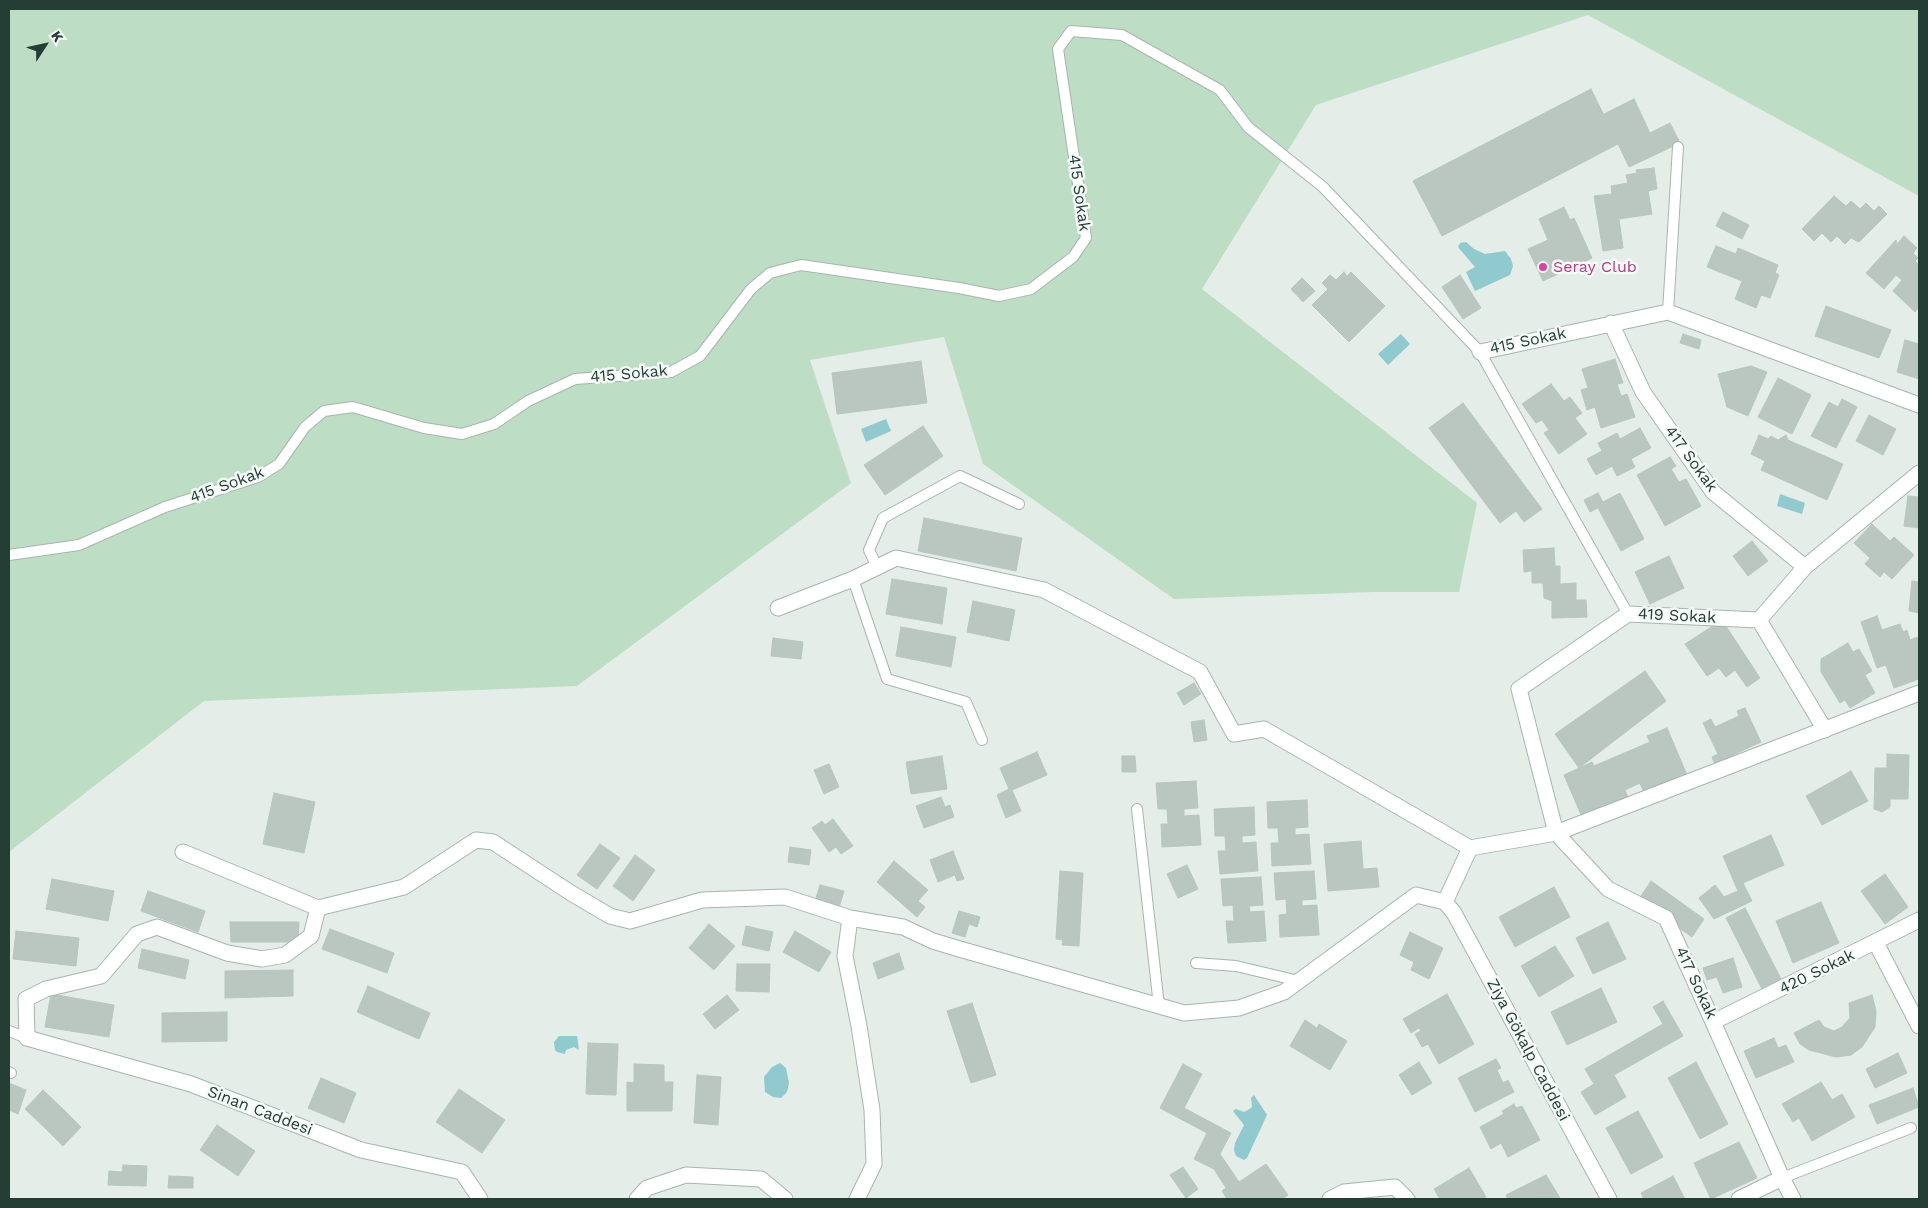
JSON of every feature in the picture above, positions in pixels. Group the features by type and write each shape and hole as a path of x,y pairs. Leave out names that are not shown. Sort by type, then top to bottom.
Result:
{"street":[{"name":"415 Sokak","path":"1480,352 1668,312"},
{"path":"1668,312 1919,405"},
{"name":"417 Sokak","path":"1611,323 1643,392 1713,492 1805,567"},
{"path":"1825,730 1759,620 1805,567 1919,473"},
{"path":"778,608 853,579 896,558 1044,590 1200,672 1234,734 1264,729 1470,848 1556,833 1919,694"},
{"name":"419 Sokak","path":"1556,833 1519,689 1628,614 1759,620"},
{"name":"417 Sokak","path":"1556,833 1608,889 1666,918 1793,1199"},
{"path":"182,852 318,908 404,888 476,840 493,842 610,916 630,921 702,900 784,897 850,918 903,927 956,948 1184,1013 1239,1008 1284,992 1416,895 1445,902 1470,848"},
{"name":"Ziya Gökalp Caddesi","path":"1445,902 1454,913 1609,1199"},
{"path":"27,1038 26,998 46,990 101,976 137,934 157,927 210,948 262,959 285,954 311,936 318,908"},
{"path":"850,918 845,956 859,1026 872,1110 874,1164 857,1199"},
{"name":"420 Sokak","path":"1714,1022 1919,920"},
{"path":"1876,943 1919,1026"},
{"name":"Sinan Caddesi","path":"27,1038 191,1084 361,1150 462,1172 480,1199"},
{"path":"637,1199 647,1188 686,1175 761,1179 785,1199"},
{"path":"1739,1199 1782,1178"},
{"path":"1330,1199 1344,1192 1395,1186 1406,1199"}],"lane":[{"name":"415 Sokak","path":"9,555 80,545 165,506 258,477 279,464 305,427 324,411 353,407 424,428 462,434 494,424 528,401 575,379 671,372 700,356 751,289 770,273 801,265 959,288 999,296 1031,289 1073,257 1086,238 1058,49 1071,31 1122,35 1220,90 1248,127 1323,187 1480,352"},
{"path":"1668,312 1678,147"},
{"path":"1480,352 1628,614"},
{"path":"877,567 869,550 883,518 960,476 1019,504"},
{"path":"853,579 887,679 966,702 982,740"},
{"path":"1136,809 1159,1006"},
{"path":"1196,963 1236,966 1299,981"},
{"path":"9,1030 27,1038"},
{"path":"1782,1178 1911,1128"}],"green space":[{"path":"9,9 1919,9 1919,196 1588,15 1316,105 1202,289 1477,503 1459,592 1373,592 1174,599 983,464 944,337 810,360 851,483 577,686 204,701 9,852"}],"water":[{"path":"1466,242 1474,249 1485,254 1505,251 1511,259 1513,266 1510,275 1475,291 1466,272 1475,267 1458,247 1460,243"},
{"path":"1401,334 1410,344 1388,365 1378,354"},
{"path":"886,419 891,431 866,442 861,429"},
{"path":"1780,494 1805,503 1802,514 1777,506"},
{"path":"559,1036 577,1036 579,1050 574,1047 566,1050 565,1054 557,1052 554,1042"},
{"path":"780,1063 786,1068 789,1083 787,1092 781,1098 773,1097 765,1092 764,1077 772,1067"},
{"path":"1254,1095 1267,1115 1247,1158 1244,1160 1236,1156 1234,1150 1235,1143 1244,1125 1233,1111 1236,1109 1244,1112 1252,1107 1251,1098"}],"building":[{"path":"1591,89 1618,144 1442,236 1413,181"},
{"path":"1634,99 1650,133 1670,123 1680,143 1629,167 1604,114"},
{"path":"1654,168 1657,189 1648,191 1652,214 1619,219 1623,248 1603,251 1594,196 1612,194 1611,186 1628,183 1626,175 1637,173 1636,170"},
{"path":"1834,196 1846,206 1851,201 1860,209 1866,203 1874,211 1879,206 1887,214 1859,242 1851,238 1845,244 1837,236 1831,242 1822,233 1814,241 1802,229"},
{"path":"1564,207 1570,220 1574,218 1592,258 1543,281 1528,249 1548,240 1539,219"},
{"path":"1723,212 1749,225 1742,239 1716,226"},
{"path":"1904,236 1917,248 1913,253 1918,258 1915,261 1919,265 1919,307 1915,312 1893,291 1902,280 1896,275 1884,289 1866,273 1896,240 1897,244"},
{"path":"1716,246 1736,254 1738,248 1778,265 1775,273 1779,275 1770,298 1761,295 1756,308 1735,299 1742,281 1707,267"},
{"path":"1344,272 1347,276 1351,272 1385,306 1349,342 1312,305 1328,289 1322,283 1330,275 1336,280"},
{"path":"1460,275 1481,308 1463,319 1442,287"},
{"path":"1302,278 1315,291 1303,302 1291,289"},
{"path":"1826,306 1891,330 1879,358 1815,336"},
{"path":"1683,334 1701,340 1699,349 1680,343"},
{"path":"1905,340 1919,344 1919,379 1897,372"},
{"path":"1615,359 1623,383 1617,384 1621,396 1627,394 1635,417 1601,428 1595,407 1587,410 1581,390 1588,388 1582,369"},
{"path":"921,361 927,403 837,414 832,373"},
{"path":"1751,366 1767,372 1748,416 1727,407 1718,374"},
{"path":"1778,378 1811,395 1792,434 1758,417"},
{"path":"1551,384 1564,401 1570,397 1582,413 1575,418 1587,434 1559,454 1544,433 1549,430 1542,420 1536,423 1522,404"},
{"path":"1842,399 1857,407 1836,448 1811,436 1829,402 1838,407"},
{"path":"1463,403 1542,509 1524,522 1516,511 1500,523 1429,428"},
{"path":"1869,415 1896,429 1883,455 1856,441"},
{"path":"923,426 943,456 885,495 864,465"},
{"path":"1640,428 1651,448 1631,459 1635,467 1617,476 1612,466 1596,475 1587,459 1602,451 1598,443 1617,433 1620,439"},
{"path":"1759,435 1768,439 1771,436 1778,440 1786,435 1788,440 1843,464 1827,500 1761,470 1765,461 1751,454"},
{"path":"1670,457 1676,466 1671,469 1679,482 1686,479 1701,506 1665,526 1637,475"},
{"path":"1598,493 1603,502 1620,493 1644,539 1621,551 1598,508 1590,512 1584,500"},
{"path":"1908,496 1919,497 1919,528 1904,526"},
{"path":"924,518 1022,538 1016,571 918,551"},
{"path":"1872,524 1890,541 1894,537 1914,555 1892,579 1884,572 1880,577 1865,564 1870,558 1854,543"},
{"path":"1752,541 1768,561 1748,576 1733,556"},
{"path":"1554,548 1555,566 1560,566 1560,584 1576,583 1576,600 1586,600 1587,617 1552,618 1552,601 1544,598 1543,583 1532,583 1532,571 1524,572 1523,550"},
{"path":"1669,556 1684,588 1650,604 1635,572"},
{"path":"892,579 947,588 942,624 886,614"},
{"path":"1912,581 1919,582 1919,613 1909,611"},
{"path":"973,601 1015,610 1009,641 967,632"},
{"path":"1877,616 1882,630 1900,624 1903,632 1907,630 1910,640 1917,637 1919,644 1919,679 1894,688 1886,665 1877,668 1861,622"},
{"path":"1722,620 1760,678 1747,687 1735,670 1726,677 1719,668 1707,676 1685,644"},
{"path":"901,627 956,637 951,667 896,656"},
{"path":"773,638 803,642 801,659 771,656"},
{"path":"1848,643 1853,652 1859,649 1872,671 1865,675 1875,693 1850,708 1845,700 1840,703 1821,672 1821,659"},
{"path":"1645,671 1666,701 1579,768 1555,734"},
{"path":"1194,683 1201,694 1184,705 1177,693"},
{"path":"1745,708 1761,742 1733,755 1733,759 1716,767 1712,757 1718,754 1703,723 1711,719 1715,727 1739,716 1737,711"},
{"path":"1204,720 1207,740 1194,742 1191,722"},
{"path":"1667,728 1687,775 1644,793 1640,783 1625,790 1628,798 1582,817 1564,775 1592,762 1594,766 1650,742 1647,736"},
{"path":"1037,752 1047,775 1012,790 1021,811 1006,818 997,795 1009,789 1000,768"},
{"path":"1887,754 1909,755 1908,799 1890,799 1890,807 1882,812 1874,809 1875,768 1887,768"},
{"path":"942,756 947,789 911,794 906,762"},
{"path":"1122,756 1135,756 1136,772 1122,772"},
{"path":"829,764 839,787 824,794 814,770"},
{"path":"1851,771 1868,801 1822,825 1806,796"},
{"path":"1196,781 1198,808 1184,809 1184,816 1199,815 1201,845 1162,847 1161,824 1168,824 1167,809 1158,809 1156,783"},
{"path":"274,793 315,802 304,853 263,844"},
{"path":"941,797 945,807 950,805 954,817 924,828 916,806"},
{"path":"1307,800 1308,827 1295,828 1295,835 1309,834 1311,864 1272,866 1271,843 1279,843 1278,828 1268,828 1267,802"},
{"path":"1254,807 1255,835 1242,836 1242,843 1256,842 1258,871 1220,874 1218,851 1226,851 1225,836 1215,836 1214,809"},
{"path":"833,819 853,846 841,854 836,847 829,852 812,828 822,821 825,825"},
{"path":"1771,835 1784,865 1743,883 1752,901 1714,919 1699,898 1715,885 1724,897 1738,891 1723,856"},
{"path":"1361,841 1363,869 1377,868 1379,887 1328,891 1324,844"},
{"path":"600,844 620,858 597,889 577,875"},
{"path":"790,847 811,850 809,865 788,862"},
{"path":"953,851 964,879 957,881 955,875 938,882 930,860"},
{"path":"635,855 655,870 633,901 613,886"},
{"path":"894,861 928,890 918,901 925,907 917,917 877,882"},
{"path":"1187,865 1198,889 1178,898 1167,874"},
{"path":"1060,871 1083,873 1079,946 1062,945 1063,940 1056,939"},
{"path":"1314,871 1316,899 1302,900 1302,906 1317,905 1319,935 1280,937 1279,915 1287,914 1286,899 1276,900 1274,873"},
{"path":"1885,874 1908,907 1885,924 1861,891"},
{"path":"1261,877 1263,905 1249,906 1250,912 1264,911 1266,941 1228,943 1226,921 1234,921 1233,905 1223,906 1221,879"},
{"path":"52,879 114,891 108,921 46,909"},
{"path":"1651,881 1704,919 1692,937 1639,899"},
{"path":"820,885 844,891 839,908 815,901"},
{"path":"1554,887 1570,917 1515,947 1499,917"},
{"path":"148,891 205,911 198,932 141,911"},
{"path":"1821,902 1839,943 1793,963 1776,921"},
{"path":"1745,908 1783,983 1764,993 1726,918"},
{"path":"959,911 980,917 977,927 969,924 965,937 952,933"},
{"path":"230,922 299,922 298,942 231,942"},
{"path":"1608,922 1626,959 1593,974 1576,938"},
{"path":"709,924 735,946 714,970 689,948"},
{"path":"746,926 773,932 769,951 742,945"},
{"path":"330,929 394,953 387,973 322,949"},
{"path":"16,931 79,938 76,966 13,959"},
{"path":"795,931 831,952 819,972 783,952"},
{"path":"1410,932 1443,948 1429,979 1411,970 1414,962 1400,955"},
{"path":"1555,946 1574,976 1539,997 1521,966"},
{"path":"142,949 189,960 185,979 138,968"},
{"path":"899,953 904,969 878,979 873,963"},
{"path":"1733,958 1742,987 1723,993 1717,977 1707,980 1703,968"},
{"path":"737,964 770,964 769,992 736,991"},
{"path":"293,970 293,996 225,998 225,971"},
{"path":"368,986 430,1013 419,1039 357,1012"},
{"path":"1601,988 1617,1022 1567,1045 1551,1012"},
{"path":"51,994 114,1005 109,1037 45,1027"},
{"path":"1447,994 1474,1044 1439,1064 1428,1044 1422,1047 1415,1034 1421,1031 1419,1028 1411,1033 1403,1019"},
{"path":"727,995 739,1010 715,1029 703,1014"},
{"path":"1872,995 1876,1011 1875,1027 1862,1047 1851,1055 1836,1057 1809,1050 1800,1044 1794,1033 1819,1020 1824,1027 1834,1031 1842,1027 1850,1018 1849,1003"},
{"path":"1663,1001 1683,1036 1614,1075 1626,1097 1595,1115 1581,1092 1594,1084 1585,1069 1663,1024 1653,1007"},
{"path":"972,1003 996,1075 971,1083 947,1011"},
{"path":"227,1012 227,1041 162,1042 162,1013"},
{"path":"1305,1020 1317,1028 1319,1024 1347,1041 1330,1070 1290,1046"},
{"path":"1774,1038 1778,1048 1786,1045 1794,1062 1756,1078 1744,1051"},
{"path":"588,1043 618,1044 616,1095 586,1094"},
{"path":"1898,1053 1907,1073 1875,1088 1866,1069"},
{"path":"1496,1059 1501,1068 1497,1070 1503,1083 1508,1080 1514,1092 1475,1112 1458,1078"},
{"path":"1419,1062 1432,1083 1412,1095 1399,1075"},
{"path":"1696,1062 1728,1124 1700,1139 1668,1078"},
{"path":"634,1064 664,1065 664,1082 673,1082 672,1111 627,1111 627,1082 634,1083"},
{"path":"1183,1064 1202,1074 1184,1108 1231,1133 1220,1154 1239,1182 1266,1164 1288,1195 1282,1199 1227,1199 1222,1191 1226,1188 1214,1169 1194,1159 1207,1133 1160,1108"},
{"path":"697,1075 721,1077 718,1125 694,1123"},
{"path":"321,1078 356,1093 344,1123 308,1108"},
{"path":"1821,1082 1832,1100 1842,1094 1855,1117 1812,1141 1799,1118 1793,1122 1782,1104"},
{"path":"9,1083 26,1090 18,1114 9,1110"},
{"path":"1913,1088 1919,1107 1877,1124 1869,1105"},
{"path":"459,1089 505,1120 482,1153 436,1122"},
{"path":"43,1090 64,1110 46,1129 25,1109"},
{"path":"1514,1104 1516,1108 1522,1106 1540,1140 1508,1157 1501,1143 1491,1149 1480,1127 1504,1114 1502,1111"},
{"path":"64,1110 81,1127 63,1146 46,1129"},
{"path":"1638,1111 1663,1157 1631,1174 1606,1128"},
{"path":"217,1125 255,1151 238,1176 200,1150"},
{"path":"1739,1142 1757,1178 1711,1199 1694,1163"},
{"path":"123,1165 147,1166 146,1186 108,1185 109,1171 122,1172"},
{"path":"1183,1167 1198,1189 1186,1198 1170,1175"},
{"path":"1469,1168 1486,1197 1481,1199 1440,1199 1434,1189"},
{"path":"1546,1175 1560,1198 1508,1199 1506,1195"},
{"path":"169,1176 193,1177 193,1188 168,1188"},
{"path":"1673,1176 1685,1199 1644,1199 1641,1193"}],"place":[{"name":"Seray Club","path":"1543,267"}]}
